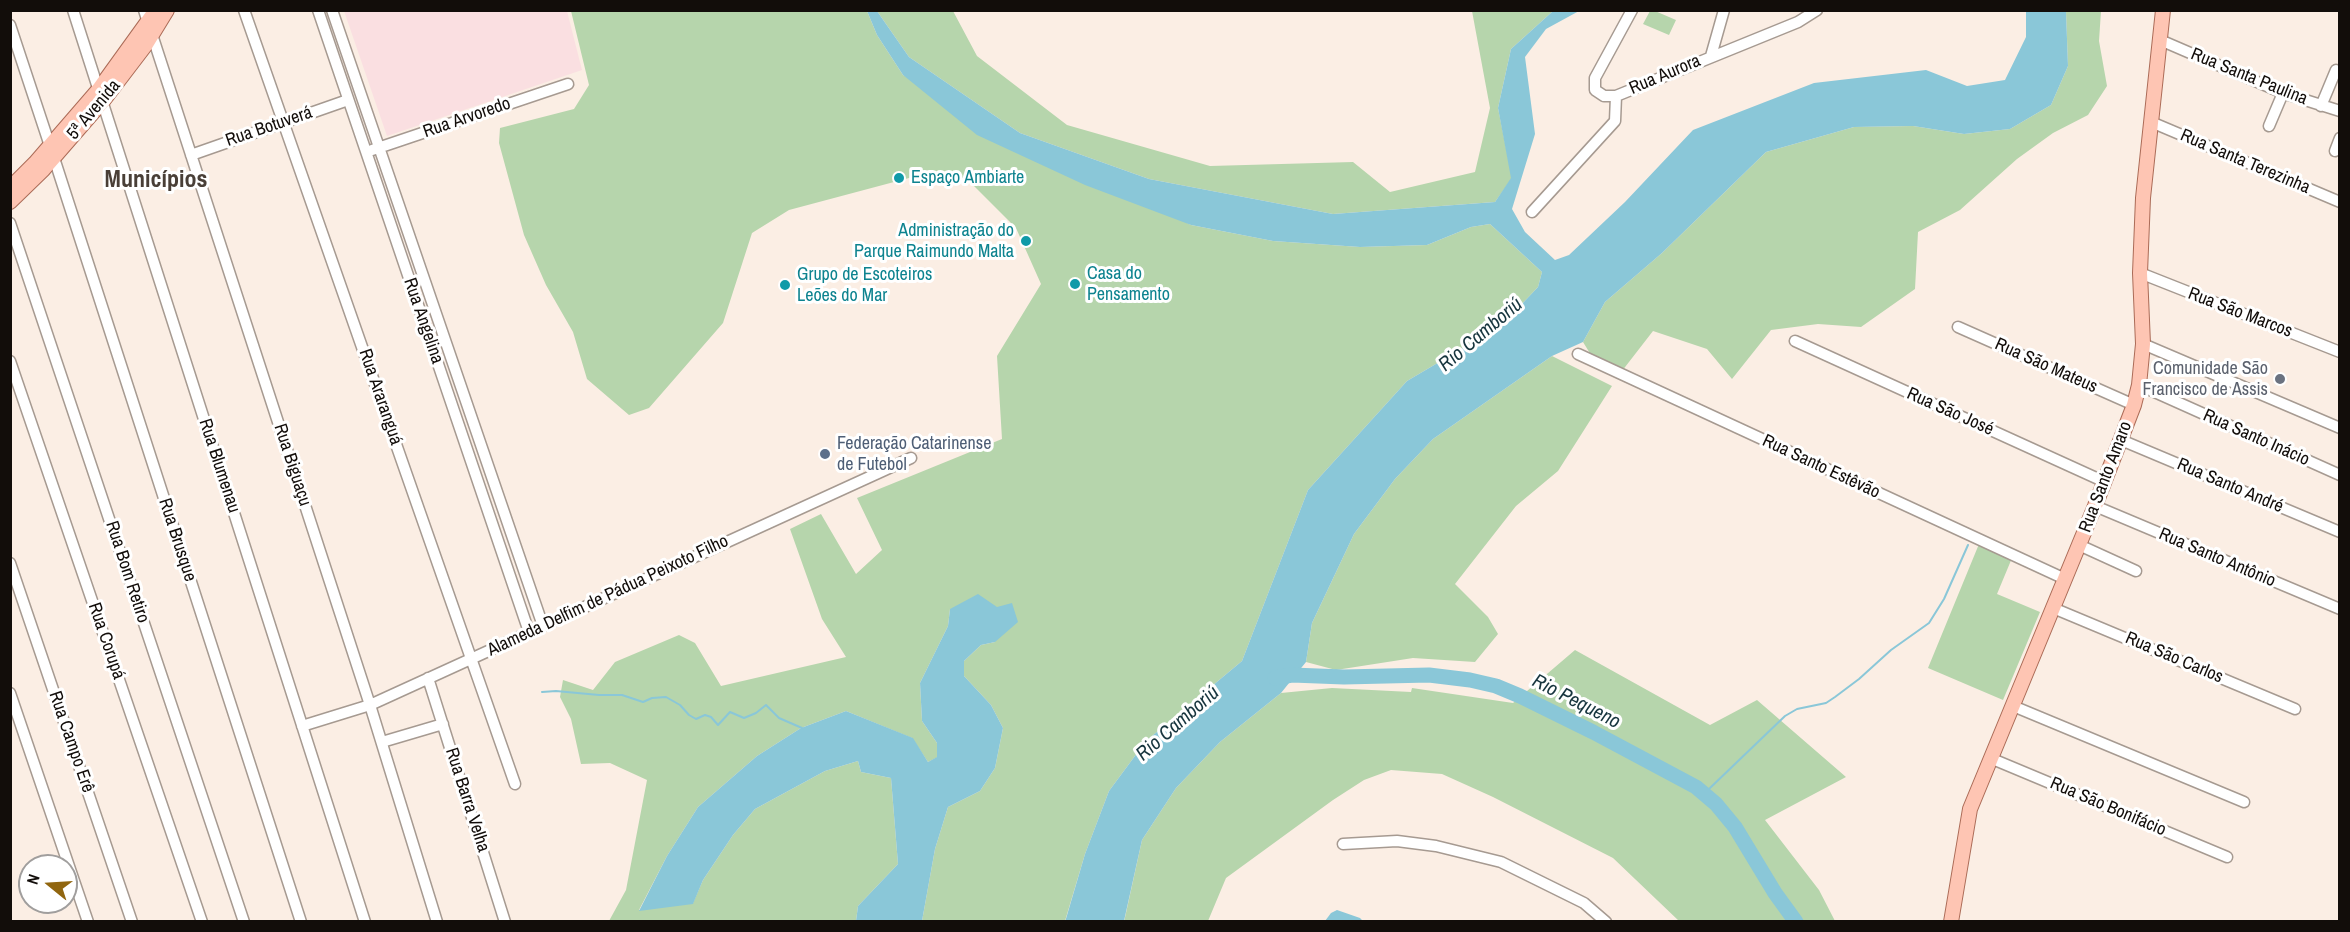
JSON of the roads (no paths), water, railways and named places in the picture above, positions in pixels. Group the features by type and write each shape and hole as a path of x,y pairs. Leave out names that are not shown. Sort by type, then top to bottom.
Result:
{"main road":[{"name":"5ª Avenida","path":"10,202 101,95 156,10"},
{"name":"5ª Avenida","path":"148,23 167,10"},
{"name":"Rua Santo Amaro","path":"1951,921 1967,816 2105,482 2134,405 2139,385 2143,344 2140,273 2143,198 2163,10"},
{"name":"5ª Avenida","path":"10,188 52,152"}],"street":[{"name":"Rua Blumenau","path":"73,10 364,921"},
{"name":"Rua Araranguá","path":"244,10 514,784"},
{"name":"Rua Angelina","path":"318,10 529,632"},
{"name":"Rua Angelina","path":"332,10 543,626"},
{"name":"Rua Aurora","path":"1632,10 1594,85 1599,94 1616,96 1798,22 1817,10"},
{"path":"1711,56 1724,10"},
{"name":"Rua Biguaçu","path":"148,23 382,742 437,921"},
{"name":"Rua Brusque","path":"10,25 301,921"},
{"name":"Rua Santa Paulina","path":"2160,40 2283,93 2340,111"},
{"path":"2321,106 2336,70"},
{"name":"Rua Arvoredo","path":"366,153 568,84"},
{"path":"2269,126 2283,93"},
{"path":"1532,212 1615,121 1616,96"},
{"name":"Rua Botuverá","path":"191,155 348,100"},
{"name":"Rua Santa Terezinha","path":"2151,122 2340,202"},
{"path":"2335,151 2340,138"},
{"name":"Rua Bom Retiro","path":"10,223 244,921"},
{"path":"408,276 421,272"},
{"name":"Rua São Marcos","path":"2140,273 2340,352"},
{"name":"Rua São Mateus","path":"1958,327 2134,405"},
{"name":"Rua São José","path":"1795,341 2105,482"},
{"path":"2143,344 2340,428"},
{"name":"Rua Santo Estêvão","path":"1578,354 2065,579"},
{"name":"Rua Corupá","path":"10,361 202,921"},
{"name":"Rua Santo Inácio","path":"2139,385 2340,474"},
{"name":"Rua Santo André","path":"2121,440 2340,532"},
{"name":"Alameda Delfim de Pádua Peixoto Filho","path":"302,726 370,705 911,458"},
{"name":"Rua Santo Antônio","path":"2095,506 2340,609"},
{"path":"2079,545 2136,571"},
{"name":"Rua Campo Erê","path":"10,563 132,921"},
{"name":"Rua São Carlos","path":"2053,608 2295,709"},
{"name":"Rua Barra Velha","path":"428,678 505,921"},
{"path":"10,693 88,921"},
{"path":"2013,706 2244,802"},
{"path":"382,742 443,724"},
{"name":"Rua São Bonifácio","path":"1990,758 2227,857"},
{"path":"1343,844 1397,841 1436,846 1501,862 1584,903 1606,921"}],"water":[{"name":"Rio Camboriú","path":"867,11 877,11 909,57 1020,133 1149,179 1333,214 1495,202 1511,178 1498,108 1511,49 1553,11 1579,11 1546,29 1525,57 1535,134 1512,209 1525,232 1555,260 1569,255 1625,202 1693,130 1814,83 1926,70 1967,86 2005,80 2026,37 2026,11 2066,11 2068,66 2051,105 2010,129 1964,134 1913,126 1854,127 1766,152 1662,253 1605,302 1583,342 1552,356 1433,439 1395,479 1354,534 1312,623 1306,662 1281,693 1220,742 1176,788 1142,840 1124,921 1065,922 1085,854 1109,791 1146,741 1242,661 1308,490 1407,381 1502,325 1538,287 1542,272 1490,224 1471,227 1427,245 1360,247 1273,241 1191,225 1085,185 977,135 903,75 877,35"},
{"path":"978,594 997,607 1012,603 1018,622 995,642 981,645 964,661 964,676 991,705 1003,728 995,768 980,791 948,807 935,849 922,921 856,921 858,906 898,864 891,778 861,772 858,761 825,771 755,809 733,835 703,880 693,904 639,911 667,856 698,807 757,756 801,728 846,711 913,738 928,762 937,757 937,743 922,721 920,683 948,626 950,609"},
{"path":"1337,910 1363,921 1325,921 1331,913"}],"waterway":[{"path":"1703,793 1785,716 1797,709 1826,703 1859,679 1891,650 1929,623 1944,599 1968,545"},
{"name":"Rio Pequeno","path":"1275,678 1292,675 1344,677 1429,675 1470,680 1496,686 1520,696 1696,787 1716,804 1735,827 1775,893 1796,922"},
{"path":"542,692 622,695 643,702 652,698 666,697 680,705 696,719 705,715 711,717 718,725 730,712 744,718 756,713 766,705 779,718 802,728"}],"place":[{"name":"Espaço Ambiarte","path":"899,178"},
{"name":"Administração do Parque Raimundo Malta","path":"1026,241"},
{"name":"Casa do Pensamento","path":"1075,284"},
{"name":"Grupo de Escoteiros Leões do Mar","path":"785,285"},
{"name":"Comunidade São Francisco de Assis","path":"2280,379"},
{"name":"Federação Catarinense de Futebol","path":"825,454"}],"district":[{"name":"Municípios","path":"156,181"}]}
